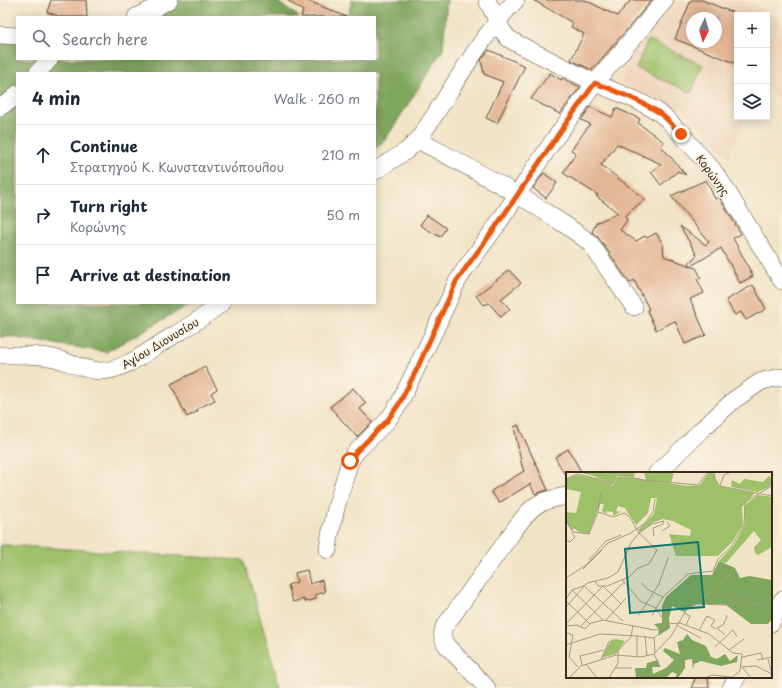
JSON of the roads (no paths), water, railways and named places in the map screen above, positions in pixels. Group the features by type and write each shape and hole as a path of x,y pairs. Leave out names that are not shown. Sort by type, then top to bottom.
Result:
{"street":[{"path":"138,16 169,0"},
{"name":"Κορώνης","path":"487,0 497,21 508,38 595,83 634,99 657,111 668,120 700,155 718,178 782,281"},
{"path":"376,170 406,151 418,140 475,51 497,21 516,0"},
{"path":"328,550 337,504 350,461 356,452 387,421 399,404 430,341 456,282 495,228 553,141 595,83 665,0"},
{"path":"0,35 16,36"},
{"path":"38,72 49,60"},
{"path":"0,106 13,99 16,95"},
{"path":"418,140 518,194 569,227 590,243 634,307"},
{"name":"Αγίου Διονυσίου","path":"0,356 47,356 89,369 106,371 122,366 141,356 192,325 221,304"},
{"path":"658,472 712,419 734,400 760,382 782,377"},
{"path":"487,688 447,646 443,639 442,631 444,626 526,515 542,502 566,496"},
{"path":"772,621 782,600"},
{"path":"732,688 737,678"}]}
